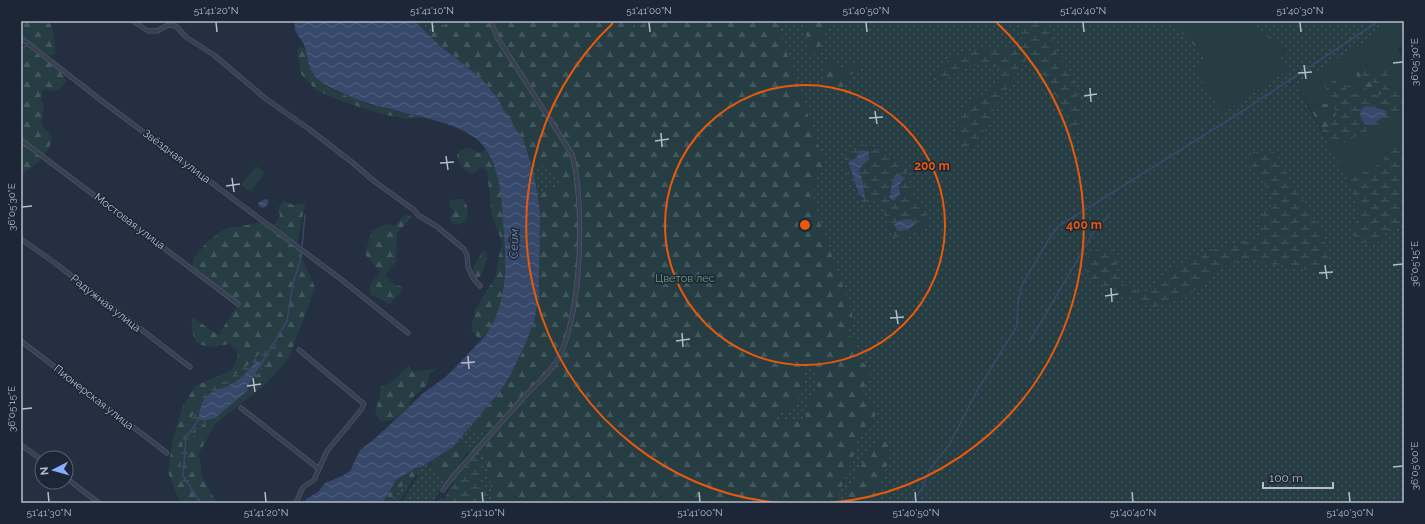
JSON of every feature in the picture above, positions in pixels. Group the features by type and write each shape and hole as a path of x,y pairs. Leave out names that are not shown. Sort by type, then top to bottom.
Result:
{"street":[{"path":"133,21 148,31 157,31 168,25 176,26 186,36 214,55 266,99 309,129 374,182 414,210 418,215 436,226 464,249 468,267 473,278 480,286"},
{"path":"443,490 554,364 560,355 569,326 577,278 580,224 576,168 572,154 497,37 491,21"},
{"name":"Звёздная улица","path":"21,38 102,101 342,280 408,333"},
{"name":"Мостовая улица","path":"21,140 238,304"},
{"name":"Радужная улица","path":"21,239 55,263 190,367"},
{"name":"Пионерская улица","path":"21,340 167,453"},
{"path":"296,503 303,487 314,480 327,451 361,410 364,404 299,350"},
{"path":"241,408 319,469"},
{"path":"21,445 34,454"},
{"path":"74,484 99,503"}],"green space":[{"path":"24,21 45,21 49,23 53,31 55,54 50,56 28,41 22,34 22,23"},
{"path":"415,21 450,21 430,35"},
{"name":"Цветов лес","path":"450,21 484,21 494,23 505,21 633,21 632,27 637,29 646,21 776,21 822,156 823,167 815,178 813,202 851,309 854,322 847,331 854,341 860,361 870,367 870,377 862,390 865,400 878,408 871,426 858,437 845,479 834,503 493,503 487,465 482,452 479,449 488,439 486,432 468,429 501,390 511,374 522,353 534,322 538,303 540,280 540,212 536,196 548,190 559,188 561,182 549,168 536,164 529,159 523,139 513,125 510,117 504,111 499,100 480,77 440,46 430,35","holes":["805,361 809,362 814,368 817,386 809,403 805,418 795,422 772,419 772,415 784,412 790,408 799,397 802,390"]},
{"path":"633,21 646,21 637,29 632,27"},
{"path":"776,21 804,21 808,47 819,52 824,34 829,27 838,21 1174,21 1205,59 1279,59 1287,52 1276,39 1269,45 1270,40 1266,33 1244,21 1392,21 1363,43 1296,85 1348,180 1359,212 1353,228 1385,231 1402,224 1404,228 1404,503 873,503 890,457 874,445 867,451 862,465 847,491 844,503 834,503 845,479 858,437 871,426 878,408 865,400 862,390 870,377 865,365 860,361 854,341 847,331 854,322 851,309 813,202 815,178 823,167 822,156","holes":["829,59 832,59 834,65 841,71 851,64 860,64 860,69 847,77 841,90"]},
{"path":"804,21 838,21 829,27 824,34 819,52 811,55 808,47"},
{"path":"1020,21 1047,21 1057,54 1075,78 1082,119 1081,132 1075,134 1061,104 1035,62 1026,60 996,105 984,130 981,143 969,152 962,145 956,131 963,111 977,98 996,86 1002,75 998,67 988,62 967,67 943,80 932,81 940,65 963,52 985,48 999,50 1011,49 1022,41"},
{"path":"1174,21 1184,21 1202,42 1196,47 1183,34"},
{"path":"1184,21 1237,21 1266,46 1276,39 1287,53 1280,59 1288,70 1223,114 1193,68 1205,59 1196,47 1202,42"},
{"path":"1237,21 1244,21 1266,33 1270,40 1269,45 1266,46"},
{"path":"1392,21 1404,21 1404,34 1401,36 1404,40 1404,45 1398,49 1404,60 1404,97 1402,91 1393,86 1386,70 1373,73 1363,63 1356,61 1353,65 1357,77 1351,83 1340,85 1332,78 1324,79 1322,82 1334,105 1322,103 1310,108 1296,85 1363,43"},
{"path":"21,46 26,46 60,71 67,81 57,90 43,89 41,98 44,110 41,124 52,138 48,150 41,160 21,175"},
{"path":"301,47 305,49 309,66 314,75 335,91 380,107 423,118 407,119 381,114 336,99 316,90 301,74 297,50"},
{"path":"829,59 832,59 834,65 841,71 851,64 860,64 860,69 847,77 841,90 829,89 825,81 823,70"},
{"path":"1355,61 1359,61 1362,74 1382,86 1383,91 1380,95 1372,94 1366,88 1349,96 1345,94 1347,87 1357,77 1353,65"},
{"path":"1359,61 1373,73 1386,69 1393,86 1402,91 1404,97 1404,107 1389,119 1332,150 1320,127 1326,129 1330,126 1336,114 1334,105 1322,82 1324,79 1333,78 1340,85 1351,83 1347,87 1345,94 1349,96 1366,88 1372,94 1380,95 1383,91 1381,86 1373,82 1368,82 1362,74"},
{"path":"1322,103 1334,105 1336,114 1330,126 1326,129 1320,127 1310,108"},
{"path":"1404,107 1404,143 1388,151 1381,163 1348,180 1332,150 1389,119"},
{"path":"1404,143 1404,223 1385,231 1381,242 1367,243 1355,239 1353,228 1359,212 1348,180 1381,163 1388,151"},
{"path":"860,144 880,151 900,162 908,175 912,197 925,208 927,223 917,233 897,240 891,233 883,210 874,199 865,204 853,188 846,168 845,155"},
{"path":"469,148 479,153 486,149 492,162 497,174 500,189 505,230 502,297 491,329 479,339 471,330 475,310 496,276 498,259 502,246 500,236 492,217 487,171 481,167 473,174 470,173 464,169 458,160 457,154 462,149"},
{"path":"1252,152 1274,152 1323,234 1330,265 1324,273 1242,259 1214,272 1191,294 1152,308 1093,280 1088,274 1085,268 1087,258 1096,250 1110,246 1118,255 1117,276 1124,285 1144,293 1163,274 1201,253 1263,236 1258,219 1264,211 1274,206 1272,196 1248,161"},
{"path":"529,159 536,164 549,168 561,182 559,188 548,190 536,196 534,174"},
{"path":"256,166 265,173 250,192 241,185"},
{"path":"463,199 468,208 466,221 457,225 452,223 450,217 454,211 449,206 450,200"},
{"path":"284,201 293,205 305,203 297,245 315,288 289,358 265,385 215,424 199,453 202,477 217,503 182,503 176,493 168,472 173,438 183,406 195,386 232,370 238,356 236,349 229,344 215,347 201,345 193,335 192,317 218,335 237,307 193,272 193,259 208,241 225,229 257,223 275,224 280,216 278,208"},
{"path":"405,215 412,217 397,233 396,262 385,275 391,282 404,288 390,304 370,294 370,284 380,272 365,254 372,230 388,224 394,226"},
{"path":"484,251 486,252 487,259 481,276 476,278 474,266"},
{"path":"276,335 279,339 274,353 265,366 230,406 198,429 189,449 188,455 188,490 181,479 180,470 183,439 189,422 202,398 207,391 230,378 252,362 272,337"},
{"path":"805,361 809,362 814,368 817,386 809,403 805,418 795,422 772,419 772,415 784,412 790,408 799,397 803,382"},
{"path":"409,365 413,372 439,368 429,374 428,384 411,399 409,407 395,419 381,422 375,412 380,396 381,386 391,383"},
{"path":"468,429 486,432 489,439 483,451 489,474 493,503 490,503 484,489 480,461 473,457 464,446 457,443"},
{"path":"884,436 890,444 890,457 873,503 844,503 847,491 862,465 867,451"},
{"path":"457,443 463,445 468,450 460,462 459,468 448,480 444,481 440,479 439,472 433,469 428,463"},
{"path":"473,458 480,461 483,465 484,488 490,503 443,503 439,500 440,497 444,499 455,479"},
{"path":"428,463 448,480 441,488 433,503 401,503 419,475 417,473 415,476 418,468"},
{"path":"418,468 412,481 404,484 392,500 390,501 386,499 396,480"},
{"path":"411,482 399,503 383,503 386,499 390,501 396,495 401,486"}],"water":[{"name":"Сейм","path":"295,21 415,21 440,46 480,77 499,100 504,111 510,116 513,125 523,139 534,174 540,212 539,296 534,322 525,345 511,374 501,390 453,447 423,466 414,469 396,480 383,503 305,503 306,499 318,492 325,483 350,471 360,450 372,441 422,394 447,376 486,335 493,324 498,312 504,286 505,273 503,211 498,178 491,158 485,148 478,140 469,134 457,128 433,120 375,105 345,95 324,84 313,74 304,45 295,30"},
{"path":"1366,106 1385,110 1387,114 1372,125 1365,124 1360,111"},
{"path":"860,150 869,151 868,160 859,169 865,199 859,194 848,161 856,158"},
{"path":"898,173 905,178 899,185 900,194 894,201 889,198 893,179"},
{"path":"265,199 268,200 268,204 262,208 258,203"},
{"path":"911,219 915,224 907,230 898,231 894,225 898,221"},
{"path":"257,361 262,364 251,379 247,391 215,418 202,421 199,418 201,408 208,396 239,379"}],"waterway":[{"path":"911,503 923,487 929,471 949,445 977,391 1017,326 1018,302 1022,285 1049,239 1059,226 1238,114 1379,21"},
{"path":"261,364 287,321 293,283 301,258 305,215"},
{"path":"1030,341 1093,233 1109,215"},
{"path":"200,418 186,437 183,476 201,503"}]}
